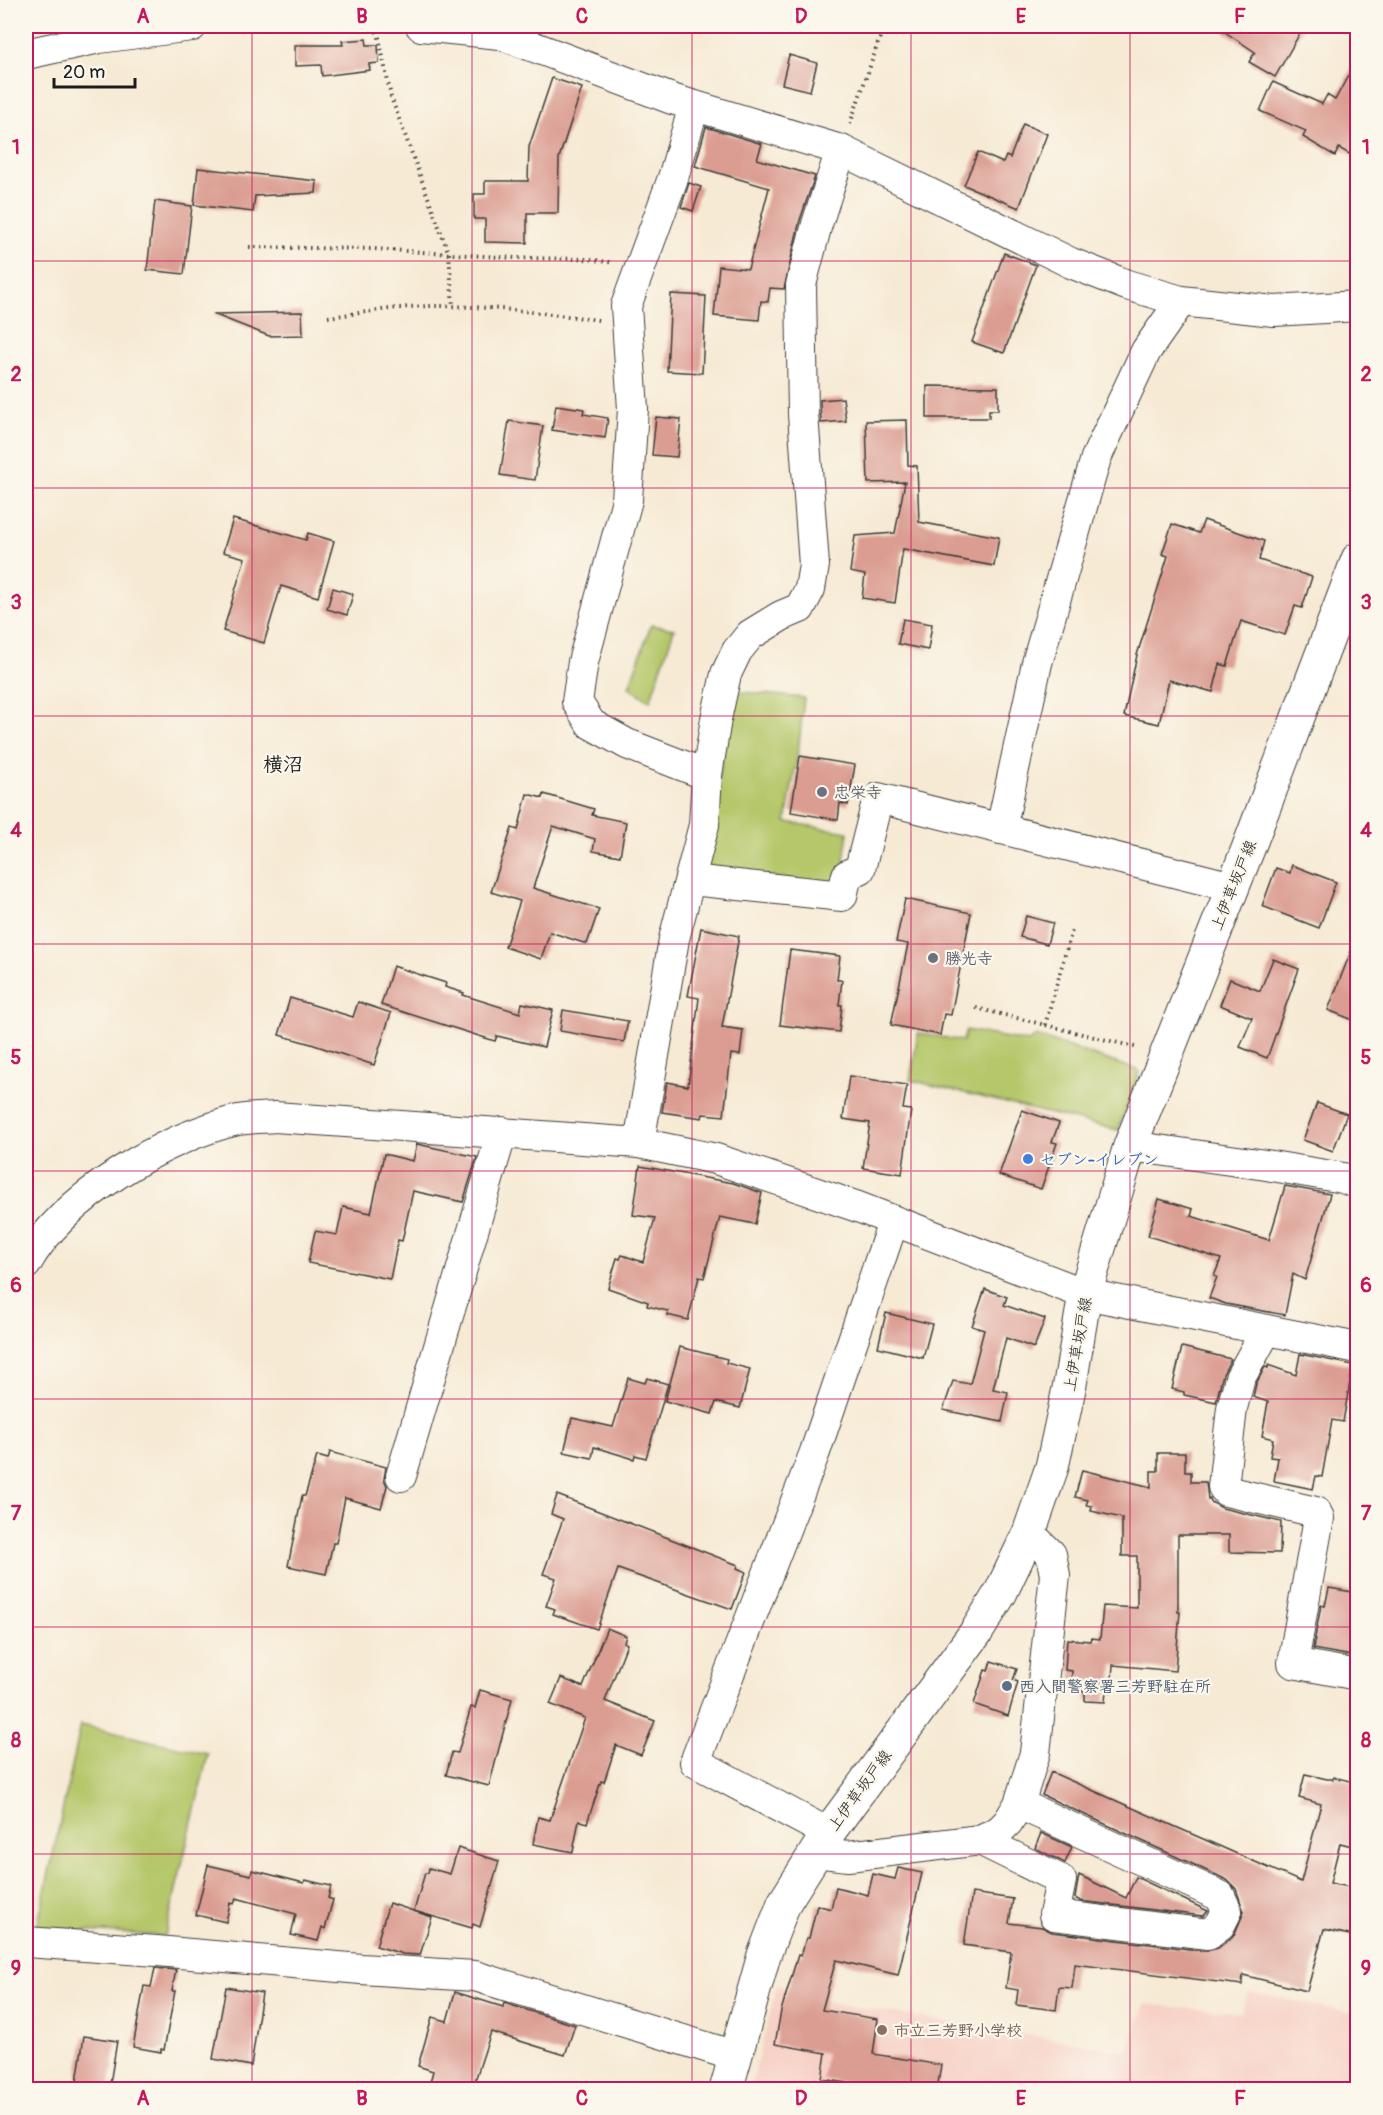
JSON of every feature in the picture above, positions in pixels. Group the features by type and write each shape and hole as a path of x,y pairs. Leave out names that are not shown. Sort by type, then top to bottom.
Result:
{"main road":[{"name":"上伊草坂戸線","path":"726,2090 764,1955 784,1903 821,1842 977,1631 1001,1592 1029,1533 1052,1467 1070,1384 1085,1294 1130,1146 1233,887 1358,559"}],"street":[{"path":"26,54 99,38 192,26"},
{"path":"421,26 544,39 694,106 841,150 1071,263 1127,285 1181,301 1274,311 1358,306"},
{"path":"694,106 673,178 626,306 633,410 627,500 583,662 577,702 591,724 627,744 707,775"},
{"path":"639,1143 674,939 704,825 707,775 726,674 737,651 750,635 781,616 800,608 810,589 814,565 803,414 801,285 817,224 841,150"},
{"path":"1001,829 1037,663 1096,458 1146,351 1181,301"},
{"path":"691,880 842,896 847,875 860,869 878,798 1233,887"},
{"path":"26,1264 34,1238 106,1181 173,1144 205,1130 240,1120 275,1117 639,1143 716,1159 858,1207 1085,1294 1358,1348"},
{"path":"401,1476 502,1132"},
{"path":"1130,1146 1266,1165 1343,1178 1358,1184"},
{"path":"893,1222 815,1452 695,1762 821,1842 849,1856 980,1840 999,1831 1008,1822 1019,1804 1035,1753 1055,1575 1051,1554 1029,1533"},
{"path":"1262,1338 1240,1378 1232,1408 1223,1487 1226,1491 1316,1512 1319,1518 1293,1663 1358,1676"},
{"path":"980,1840 1061,1880 1054,1915 1208,1934 1220,1925 1227,1911 1220,1896 1019,1804"},
{"path":"26,1942 475,1976 735,2056"}],"path":[{"path":"374,26 380,38 390,97 449,254 453,306"},
{"path":"841,150 884,26"},
{"path":"249,247 374,249 515,258 589,259 641,269"},
{"path":"328,317 430,306 453,306 492,307 628,324"},
{"path":"1045,1025 1073,927"},
{"path":"976,1008 1165,1055"}],"shaded area":[{"name":"市立三芳野小学校","path":"777,1985 838,2004 1128,2051 1145,2004 1241,2013 1249,1992 1357,2014 1357,2089 750,2090"}],"green space":[{"path":"651,625 674,629 650,701 629,687"},
{"path":"733,691 804,698 786,822 848,832 840,887 704,867"},
{"path":"966,1030 1028,1042 1036,1036 1137,1070 1139,1073 1118,1130 910,1080 918,1033 963,1041"},
{"path":"81,1725 208,1754 165,1936 37,1928"}],"building":[{"path":"1216,26 1304,26 1275,77 1249,62 1255,52"},
{"path":"366,39 367,45 378,45 379,63 369,64 370,70 322,76 321,65 295,66 295,45 343,45 342,41"},
{"path":"789,55 817,63 810,91 782,84"},
{"path":"1358,57 1358,159 1339,148 1335,156 1303,137 1306,131 1260,111 1273,82 1322,104 1327,95 1335,100"},
{"path":"552,78 582,88 559,158 558,213 527,213 527,243 485,242 485,219 474,219 474,194 485,194 485,181 528,181 529,147"},
{"path":"1023,124 1047,134 1019,208 964,185 978,152 1003,163 1006,156 1010,158"},
{"path":"706,127 762,144 757,159 815,176 800,220 784,289 770,288 768,302 761,301 759,320 714,316 719,266 748,269 769,188 695,166"},
{"path":"198,168 317,181 316,193 255,196 253,212 194,205"},
{"path":"689,183 701,187 693,211 681,207"},
{"path":"155,201 192,206 184,274 147,270"},
{"path":"1004,253 1036,265 1004,353 972,342"},
{"path":"671,294 706,296 702,373 667,371"},
{"path":"302,312 303,335 269,336 213,314"},
{"path":"927,386 998,387 998,410 989,410 989,418 927,418"},
{"path":"843,398 846,421 821,423 820,400"},
{"path":"556,405 584,409 583,414 608,418 605,438 552,430"},
{"path":"656,417 681,419 677,457 652,455"},
{"path":"907,420 908,465 917,466 919,522 999,537 994,566 903,549 895,603 862,598 865,575 850,572 855,536 895,533 905,482 868,483 866,421"},
{"path":"509,421 543,426 535,480 500,475"},
{"path":"233,519 306,540 308,533 334,541 318,597 281,586 264,643 223,631 245,558 223,552"},
{"path":"1204,520 1264,541 1259,560 1312,577 1302,608 1295,606 1285,635 1241,621 1227,666 1220,664 1213,692 1169,680 1159,724 1124,716 1137,655 1168,556 1162,554 1172,524 1199,533"},
{"path":"333,588 353,594 347,615 327,609"},
{"path":"903,619 932,624 928,650 898,644"},
{"name":"忠栄寺","path":"800,756 855,765 848,805 840,803 838,820 791,812"},
{"path":"527,794 543,798 544,794 594,809 592,815 626,822 620,856 593,851 595,839 553,826 533,888 599,909 587,944 550,932 541,959 505,947 520,901 491,892 512,828 518,830"},
{"path":"1292,865 1336,882 1319,928 1262,906 1276,868 1290,873"},
{"name":"勝光寺","path":"905,899 971,913 951,1015 944,1014 940,1035 891,1025 908,944 896,942"},
{"path":"1026,916 1053,923 1047,944 1020,937"},
{"path":"701,928 739,936 722,1027 743,1030 740,1055 731,1054 724,1116 703,1114 702,1118 662,1112 667,1082 688,1086 699,998 688,996"},
{"path":"1356,938 1358,939 1358,1022 1328,1010"},
{"path":"790,950 840,956 837,980 842,980 839,1032 780,1025"},
{"path":"1273,959 1299,969 1267,1058 1240,1047 1252,1018 1220,1005 1230,979 1260,991"},
{"path":"393,966 446,983 445,987 464,993 463,995 520,1013 522,1003 553,1010 544,1047 497,1036 495,1041 381,1005"},
{"path":"290,998 353,1017 358,1002 391,1013 374,1065 279,1035"},
{"path":"563,1010 628,1021 624,1042 560,1031"},
{"path":"849,1076 907,1085 903,1109 911,1110 902,1174 863,1168 870,1123 843,1119"},
{"path":"1317,1103 1347,1114 1333,1151 1303,1140"},
{"name":"セブン-イレブン","path":"1022,1110 1059,1123 1052,1142 1057,1143 1041,1189 999,1175"},
{"path":"417,1144 477,1157 463,1202 413,1191 402,1241 398,1240 390,1279 308,1263 315,1231 337,1235 343,1207 371,1213 384,1154 413,1161"},
{"path":"640,1166 733,1183 762,1193 755,1224 720,1217 704,1278 699,1277 688,1320 667,1315 668,1311 647,1306 648,1302 608,1288 617,1258 620,1259 622,1255 643,1262 655,1218 633,1215"},
{"path":"1285,1186 1330,1194 1305,1280 1293,1274 1285,1315 1226,1304 1209,1298 1221,1259 1148,1236 1159,1199 1193,1209 1191,1216 1269,1240"},
{"path":"985,1289 1007,1297 1004,1305 1045,1319 1034,1348 1006,1338 993,1389 1008,1392 1002,1422 943,1410 953,1381 970,1384 984,1330 972,1326"},
{"path":"886,1313 932,1324 923,1358 878,1347"},
{"path":"680,1347 727,1359 726,1363 750,1369 740,1408 716,1402 712,1414 665,1401"},
{"path":"1182,1347 1231,1359 1223,1374 1216,1402 1184,1395 1184,1392 1172,1389"},
{"path":"1300,1354 1353,1365 1343,1422 1332,1420 1322,1477 1316,1476 1313,1489 1274,1481 1278,1458 1270,1457 1273,1439 1262,1436 1268,1402 1253,1397 1256,1384 1265,1367 1268,1368 1268,1365 1296,1375"},
{"path":"628,1378 645,1383 647,1378 668,1384 646,1458 635,1455 634,1459 594,1447 592,1458 564,1452 572,1418 613,1427"},
{"path":"330,1452 386,1467 384,1479 387,1486 381,1508 345,1498 336,1543 333,1543 326,1574 288,1566 302,1496 305,1496 317,1456 328,1459"},
{"path":"1158,1453 1185,1453 1185,1472 1191,1472 1191,1482 1206,1482 1208,1499 1210,1498 1211,1502 1222,1508 1281,1522 1280,1553 1229,1552 1229,1535 1178,1535 1178,1612 1180,1612 1175,1671 1113,1665 1111,1692 1106,1691 1105,1702 1085,1701 1085,1691 1071,1690 1072,1671 1065,1670 1067,1639 1090,1641 1091,1638 1100,1639 1103,1606 1137,1608 1137,1556 1122,1556 1122,1518 1091,1511 1092,1506 1086,1505 1088,1500 1075,1497 1082,1470 1151,1487 1151,1471 1158,1471"},
{"path":"557,1495 738,1565 737,1568 746,1572 732,1609 618,1569 597,1629 553,1614 555,1609 546,1606 556,1578 543,1574 563,1519 551,1514"},
{"path":"1329,1588 1358,1593 1358,1657 1313,1649 1321,1605 1325,1606"},
{"path":"607,1628 626,1636 624,1642 627,1644 605,1701 655,1721 641,1755 616,1745 587,1823 579,1820 573,1852 533,1844 538,1817 550,1820 585,1718 550,1704 561,1678 583,1687"},
{"path":"991,1661 1017,1669 1013,1680 1018,1682 1008,1716 974,1704 985,1670 988,1671"},
{"path":"480,1690 512,1699 489,1786 446,1775 452,1752 458,1753 471,1707 475,1708"},
{"path":"1051,1772 1301,1882 1321,1804 1299,1798 1305,1774 1327,1779 1334,1777 1358,1783 1358,1824 1352,1846 1340,1843 1330,1883 1358,1889 1358,1937 1324,1929 1307,1991 1243,1975 1242,1985 1075,1964 1072,1988 1059,1987 1056,2010 1016,2005 1018,1990 1006,1988 1011,1952 964,1945 972,1893 1013,1899 1009,1923 1042,1927 1052,1932 1206,1951 1218,1948 1231,1938 1244,1912 1236,1889 1227,1880 1042,1795"},
{"path":"1041,1833 1072,1847 1065,1863 1035,1848"},
{"path":"458,1848 499,1861 480,1927 473,1924 472,1928 414,1911 425,1873 428,1873 429,1868 450,1874"},
{"path":"208,1865 251,1875 252,1870 304,1883 305,1880 331,1886 328,1898 333,1900 325,1929 322,1927 318,1941 291,1935 296,1914 236,1898 234,1904 230,1903 226,1922 196,1915"},
{"path":"898,1868 922,1873 898,1975 836,1960 822,2010 878,2019 873,2054 941,2065 937,2090 873,2090 873,2087 822,2079 826,2053 775,2044 781,2011 798,1955 801,1956 806,1938 809,1938 817,1905 831,1909 836,1887 868,1895 873,1874 895,1879"},
{"path":"1079,1875 1126,1898 1136,1877 1208,1911 1203,1916 1080,1901 1075,1898"},
{"path":"389,1903 432,1917 420,1955 403,1954 376,1946"},
{"path":"155,1968 176,1970 172,1991 175,1991 164,2050 161,2049 161,2052 133,2047 144,1986 151,1987"},
{"path":"226,1987 262,1993 251,2066 213,2059"},
{"path":"455,1992 503,2007 504,2003 575,2025 565,2055 491,2032 472,2090 434,2090 436,2083 430,2082 433,2071 418,2066 432,2017 447,2021"},
{"path":"84,2036 117,2041 109,2090 76,2088"}],"place":[{"name":"忠栄寺","path":"822,792"},
{"name":"勝光寺","path":"933,958"},
{"name":"セブン-イレブン","path":"1028,1159"},
{"name":"西入間警察署三芳野駐在所","path":"1007,1686"},
{"name":"市立三芳野小学校","path":"882,2030"}],"district":[{"name":"横沼","path":"283,764"}]}
